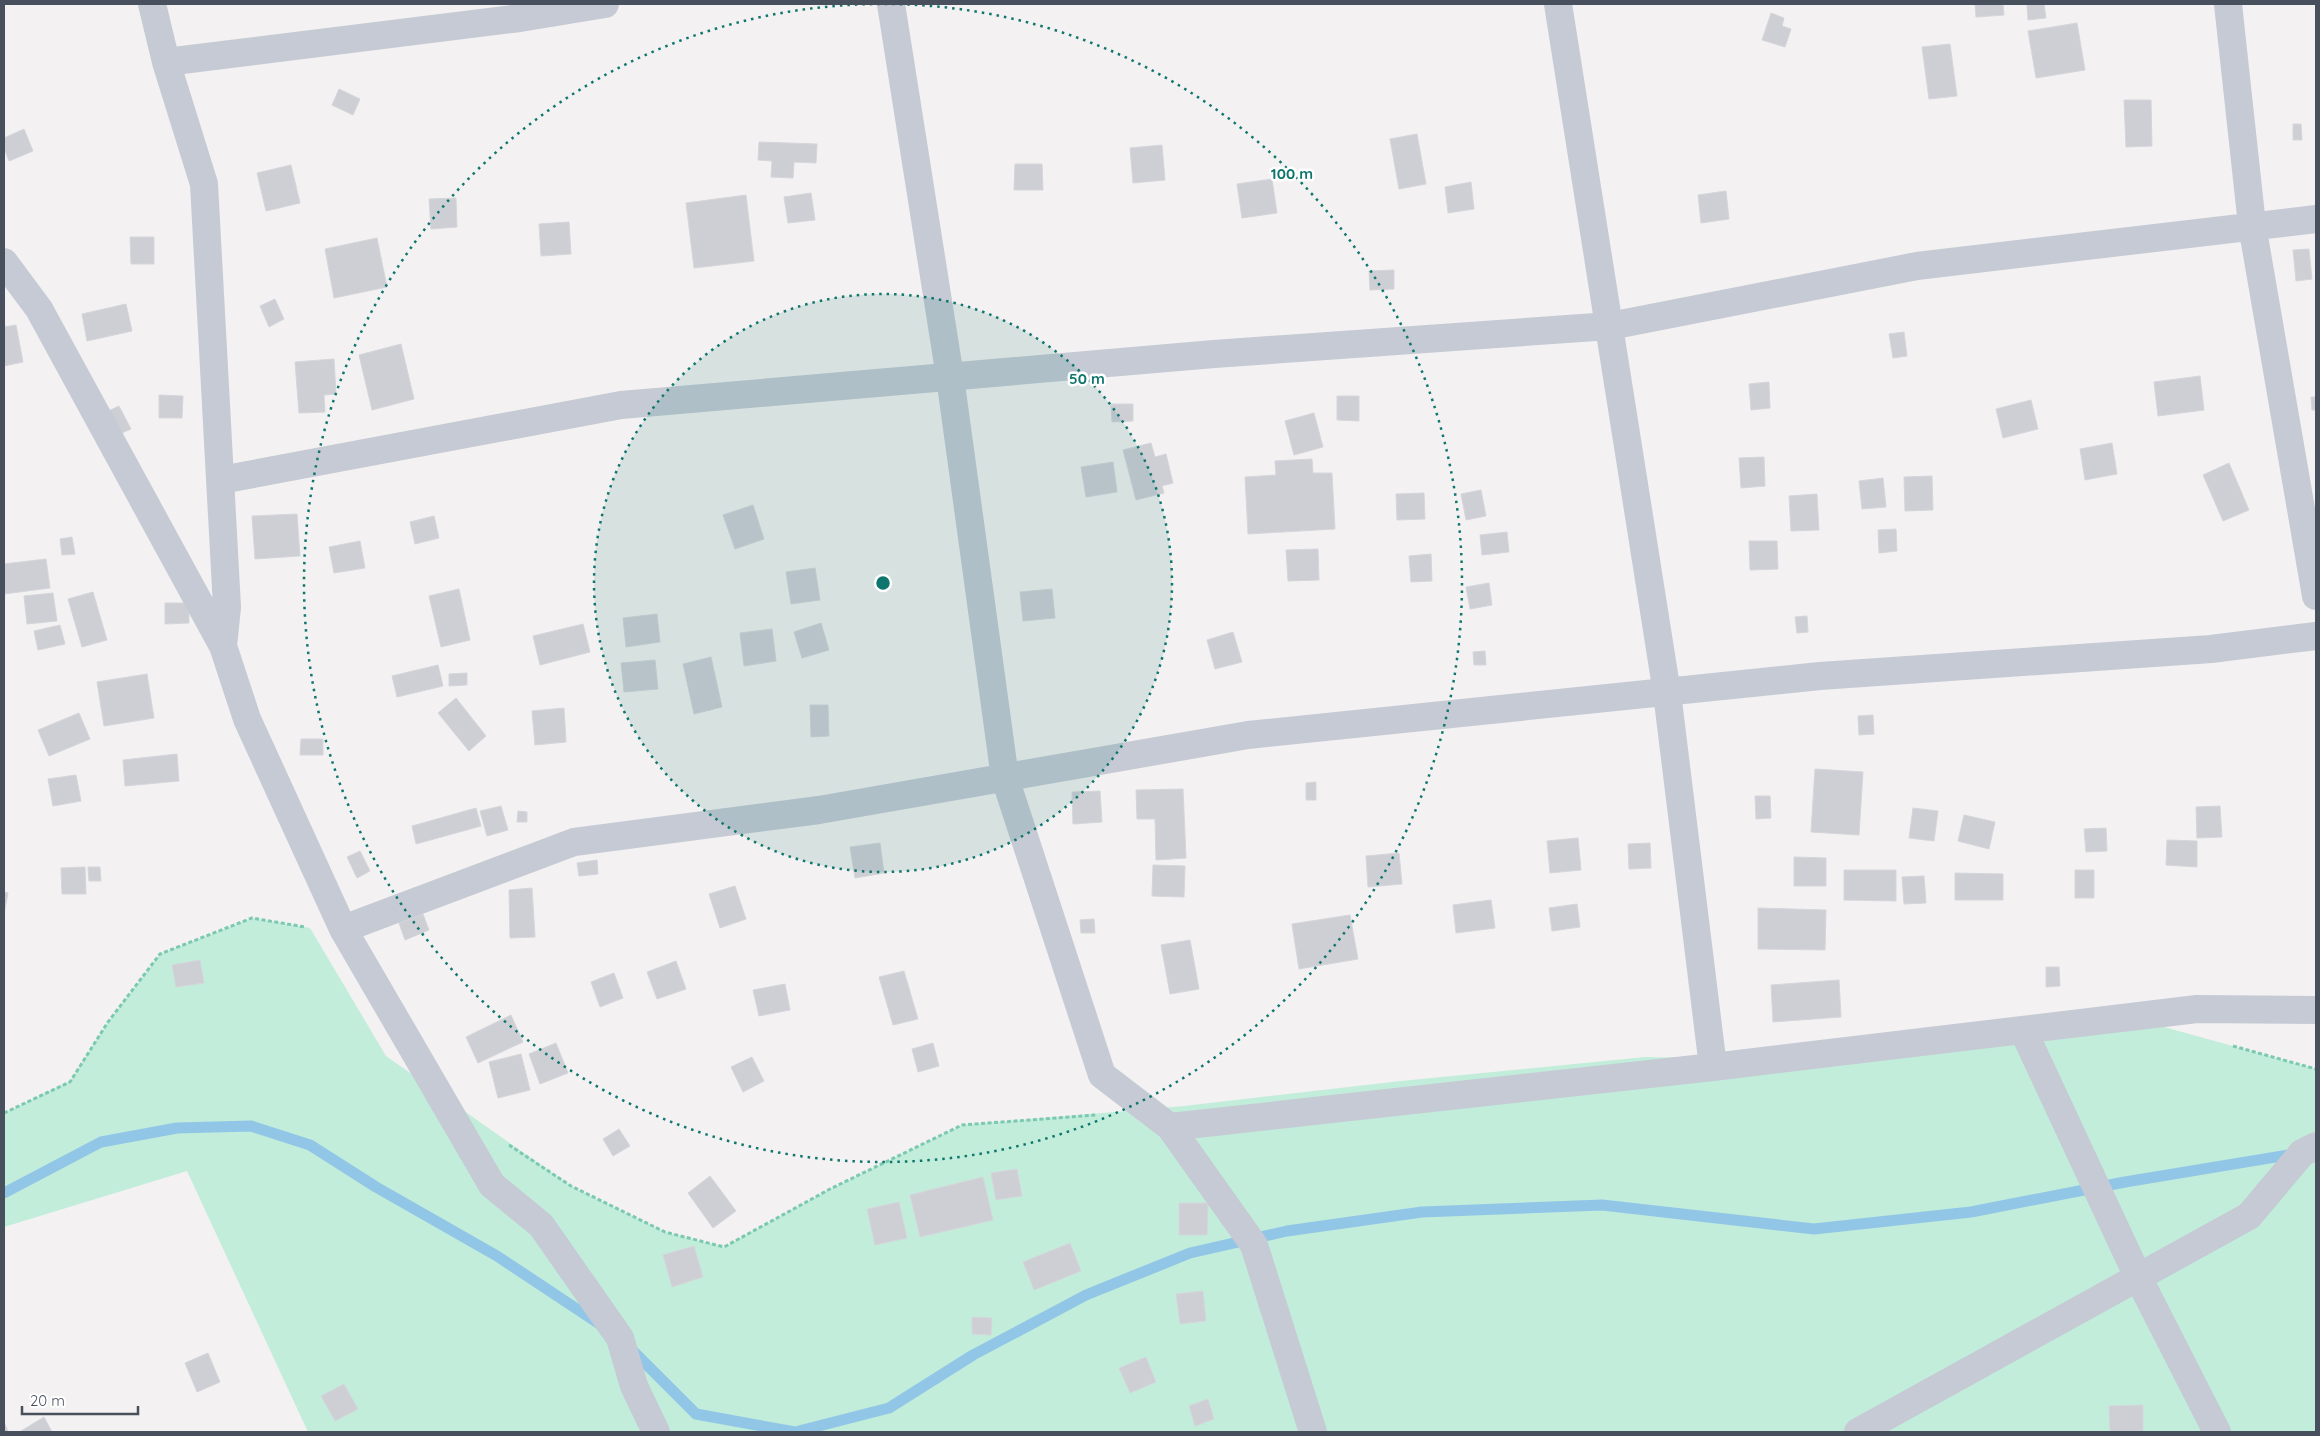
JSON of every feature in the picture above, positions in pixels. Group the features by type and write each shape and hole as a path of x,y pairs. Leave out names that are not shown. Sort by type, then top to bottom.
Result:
{"street":[{"path":"152,4 166,62 204,184 227,607 223,646"},
{"path":"166,62 520,18 605,4"},
{"path":"891,4 950,377 1005,778 1102,1075 1170,1126 1254,1244 1313,1432"},
{"path":"1558,4 1667,693 1713,1067"},
{"path":"2228,4 2252,225 2316,596"},
{"path":"220,480 621,405 1223,353 1610,326 1917,266 2252,225 2316,219"},
{"path":"4,262 39,309 223,646 247,719 343,929 492,1185 541,1225 620,1338 634,1386 656,1432"},
{"path":"343,929 574,842 819,810 1248,735 1820,676 2211,648 2316,636"},
{"path":"1170,1126 1713,1067 2197,1009 2316,1010"},
{"path":"2023,1030 2138,1277 2217,1432"},
{"path":"1858,1432 2249,1216 2302,1153 2316,1146"}],"green space":[{"path":"252,918 310,928 386,1056 571,1186 665,1232 724,1247 830,1189 962,1125 1184,1106 1401,1081 1645,1057 1807,1060 2146,1022 2316,1069 2316,1432 308,1432 187,1171 4,1227 4,1113 70,1081 108,1022 160,954"}],"building":[{"path":"1975,4 2003,4 2004,15 1976,17"},
{"path":"2027,4 2044,4 2046,18 2028,20"},
{"path":"1771,13 1784,18 1782,26 1791,29 1785,47 1762,40"},
{"path":"2077,23 2085,70 2036,78 2028,31"},
{"path":"1950,44 1957,96 1929,99 1922,47"},
{"path":"339,89 360,99 353,115 332,105"},
{"path":"2124,100 2151,100 2152,146 2126,147"},
{"path":"2293,124 2301,124 2302,140 2293,140"},
{"path":"24,129 33,151 9,161 4,148 4,138"},
{"path":"1417,134 1426,184 1399,189 1390,139"},
{"path":"759,142 817,144 816,163 794,162 793,178 771,177 772,161 758,160"},
{"path":"1162,145 1165,180 1133,183 1130,148"},
{"path":"1015,164 1042,164 1043,190 1014,190"},
{"path":"291,165 300,203 266,211 257,173"},
{"path":"1272,179 1277,213 1242,218 1237,184"},
{"path":"1471,182 1474,209 1448,213 1445,187"},
{"path":"1726,191 1729,219 1701,223 1698,195"},
{"path":"811,193 815,220 788,223 784,197"},
{"path":"746,195 754,261 694,268 686,203"},
{"path":"456,198 457,227 431,229 429,199"},
{"path":"569,222 571,254 541,256 539,224"},
{"path":"130,237 154,237 154,264 131,264"},
{"path":"377,238 387,287 334,298 325,249"},
{"path":"2309,249 2312,279 2296,281 2293,250"},
{"path":"1394,270 1394,289 1370,290 1369,271"},
{"path":"275,299 284,319 269,327 260,306"},
{"path":"126,304 132,331 87,341 82,314"},
{"path":"16,325 23,362 4,366 4,327"},
{"path":"1904,332 1907,356 1893,358 1889,334"},
{"path":"401,344 414,399 372,410 359,355"},
{"path":"334,359 336,394 324,395 325,412 299,413 295,362"},
{"path":"2200,376 2204,410 2158,416 2154,382"},
{"path":"1769,382 1770,408 1751,410 1749,384"},
{"path":"159,395 183,396 182,418 159,418"},
{"path":"1337,396 1359,396 1359,421 1337,420"},
{"path":"2311,397 2316,397 2316,410 2312,410"},
{"path":"2031,400 2038,429 2003,438 1996,409"},
{"path":"1111,404 1133,404 1133,421 1112,422"},
{"path":"119,406 131,429 115,436 104,413"},
{"path":"1314,413 1323,447 1294,455 1285,421"},
{"path":"1151,443 1155,457 1166,454 1173,483 1162,486 1164,493 1136,500 1123,450"},
{"path":"2112,443 2117,474 2085,480 2080,449"},
{"path":"1764,457 1765,486 1741,488 1739,458"},
{"path":"1312,459 1313,473 1332,473 1335,529 1248,534 1245,477 1276,475 1275,461"},
{"path":"1113,462 1117,492 1086,497 1081,467"},
{"path":"2229,463 2249,510 2223,521 2203,475"},
{"path":"1932,476 1933,510 1905,511 1904,477"},
{"path":"1883,478 1886,507 1862,509 1859,481"},
{"path":"1481,490 1486,516 1466,520 1461,494"},
{"path":"1424,493 1425,519 1397,520 1396,494"},
{"path":"1817,494 1819,530 1791,531 1789,496"},
{"path":"753,505 764,539 735,549 723,515"},
{"path":"297,514 300,556 255,559 252,516"},
{"path":"434,516 439,538 415,544 410,522"},
{"path":"1896,529 1897,551 1879,553 1878,530"},
{"path":"1507,532 1509,552 1482,555 1480,535"},
{"path":"72,537 75,554 62,555 60,539"},
{"path":"360,541 365,568 334,573 329,547"},
{"path":"1749,541 1777,541 1778,569 1750,570"},
{"path":"1318,549 1319,580 1288,581 1286,550"},
{"path":"1431,554 1432,581 1411,582 1409,556"},
{"path":"46,559 50,588 4,594 4,564"},
{"path":"815,568 820,600 791,604 786,572"},
{"path":"1489,583 1492,605 1470,609 1466,587"},
{"path":"459,589 470,640 441,647 429,596"},
{"path":"1052,589 1055,618 1023,621 1020,592"},
{"path":"93,592 107,640 82,647 68,599"},
{"path":"53,593 57,621 27,624 24,596"},
{"path":"165,603 189,603 189,623 165,624"},
{"path":"657,614 660,642 626,647 623,618"},
{"path":"1807,616 1808,632 1797,633 1795,617"},
{"path":"821,623 829,650 802,658 794,632"},
{"path":"583,624 590,652 540,665 533,636"},
{"path":"60,625 65,644 38,650 34,631"},
{"path":"772,629 776,661 744,666 740,633"},
{"path":"1233,632 1242,662 1215,669 1207,640"},
{"path":"1485,651 1486,665 1474,665 1473,652"},
{"path":"711,657 722,707 694,714 683,664"},
{"path":"655,660 658,689 624,692 621,663"},
{"path":"438,665 443,686 397,697 392,676"},
{"path":"467,673 467,685 449,686 449,674"},
{"path":"147,674 154,718 104,726 97,682"},
{"path":"456,698 486,736 469,751 438,713"},
{"path":"810,705 828,705 829,736 811,737"},
{"path":"564,708 566,742 535,745 532,711"},
{"path":"79,713 90,739 49,756 38,730"},
{"path":"1873,715 1874,734 1859,735 1858,716"},
{"path":"301,739 323,739 323,755 300,755"},
{"path":"177,754 179,781 125,786 123,760"},
{"path":"1815,769 1863,772 1859,835 1811,832"},
{"path":"76,775 81,801 53,806 48,779"},
{"path":"1316,782 1316,800 1306,800 1306,783"},
{"path":"1183,789 1186,858 1156,860 1155,819 1137,819 1136,790"},
{"path":"1100,791 1102,822 1073,824 1072,792"},
{"path":"1755,796 1770,796 1771,818 1756,819"},
{"path":"501,806 508,830 487,836 480,811"},
{"path":"2220,806 2222,837 2197,838 2196,807"},
{"path":"476,808 481,826 416,844 412,826"},
{"path":"1913,808 1938,811 1934,841 1909,838"},
{"path":"518,811 527,812 527,822 517,822"},
{"path":"1964,815 1995,822 1989,849 1958,841"},
{"path":"2106,828 2107,851 2086,852 2084,829"},
{"path":"1578,838 1581,870 1550,873 1547,841"},
{"path":"2167,840 2197,841 2197,867 2166,865"},
{"path":"880,843 884,873 855,878 850,847"},
{"path":"1650,843 1651,868 1629,869 1628,844"},
{"path":"360,851 370,871 357,878 347,857"},
{"path":"1399,853 1402,884 1368,887 1366,856"},
{"path":"1794,857 1826,858 1826,886 1794,886"},
{"path":"597,860 598,874 579,876 577,863"},
{"path":"1153,865 1185,866 1184,897 1152,896"},
{"path":"85,867 86,894 62,894 61,868"},
{"path":"88,867 100,867 101,881 89,881"},
{"path":"1844,870 1896,870 1896,901 1844,900"},
{"path":"2075,870 2094,870 2094,898 2075,898"},
{"path":"1955,873 2003,874 2003,900 1955,900"},
{"path":"1924,876 1926,903 1904,904 1902,877"},
{"path":"735,886 746,919 720,928 709,894"},
{"path":"532,888 535,937 510,938 509,890"},
{"path":"4,892 8,893 4,914"},
{"path":"1491,900 1495,928 1456,933 1453,905"},
{"path":"1577,904 1580,927 1552,931 1549,908"},
{"path":"1758,908 1826,910 1825,950 1758,949"},
{"path":"423,914 429,930 405,940 399,923"},
{"path":"1350,915 1358,959 1299,969 1292,924"},
{"path":"1094,919 1095,933 1081,933 1080,920"},
{"path":"1190,940 1199,989 1170,994 1161,945"},
{"path":"200,960 204,983 176,987 172,965"},
{"path":"676,961 686,989 657,999 647,972"},
{"path":"2046,967 2059,967 2060,986 2046,987"},
{"path":"904,971 918,1019 893,1025 879,977"},
{"path":"614,973 623,998 600,1007 591,982"},
{"path":"1839,980 1841,1017 1773,1022 1771,985"},
{"path":"785,984 790,1010 759,1016 753,990"},
{"path":"511,1015 523,1042 478,1063 466,1037"},
{"path":"556,1043 568,1073 540,1084 529,1054"},
{"path":"933,1043 939,1066 918,1072 912,1049"},
{"path":"521,1054 530,1090 498,1098 489,1062"},
{"path":"752,1057 764,1081 743,1092 731,1067"},
{"path":"619,1129 630,1146 613,1156 603,1139"},
{"path":"1017,1169 1022,1196 996,1200 991,1173"},
{"path":"710,1176 736,1211 713,1228 688,1193"},
{"path":"983,1177 993,1220 920,1237 910,1195"},
{"path":"899,1202 907,1238 875,1245 867,1209"},
{"path":"1179,1203 1208,1203 1207,1235 1179,1235"},
{"path":"1070,1243 1081,1271 1034,1290 1023,1262"},
{"path":"694,1246 703,1277 672,1287 663,1255"},
{"path":"1203,1291 1206,1321 1180,1324 1176,1294"},
{"path":"972,1317 992,1318 991,1335 972,1334"},
{"path":"208,1353 220,1382 197,1392 185,1363"},
{"path":"1146,1357 1156,1382 1130,1393 1119,1368"},
{"path":"344,1384 358,1409 335,1421 321,1396"},
{"path":"1208,1399 1214,1419 1195,1426 1189,1406"},
{"path":"2143,1405 2143,1432 2110,1432 2109,1406"},
{"path":"44,1417 52,1432 21,1432 21,1431"},
{"path":"4,1421 8,1432 4,1432"}],"waterway":[{"path":"4,1193 101,1142 177,1128 251,1126 310,1145 376,1187 497,1256 601,1325"},
{"path":"629,1347 696,1414 795,1432 889,1408 973,1355 1086,1295 1190,1253 1287,1231 1422,1212 1602,1205 1814,1229 1971,1212 2125,1182 2294,1154"}]}
